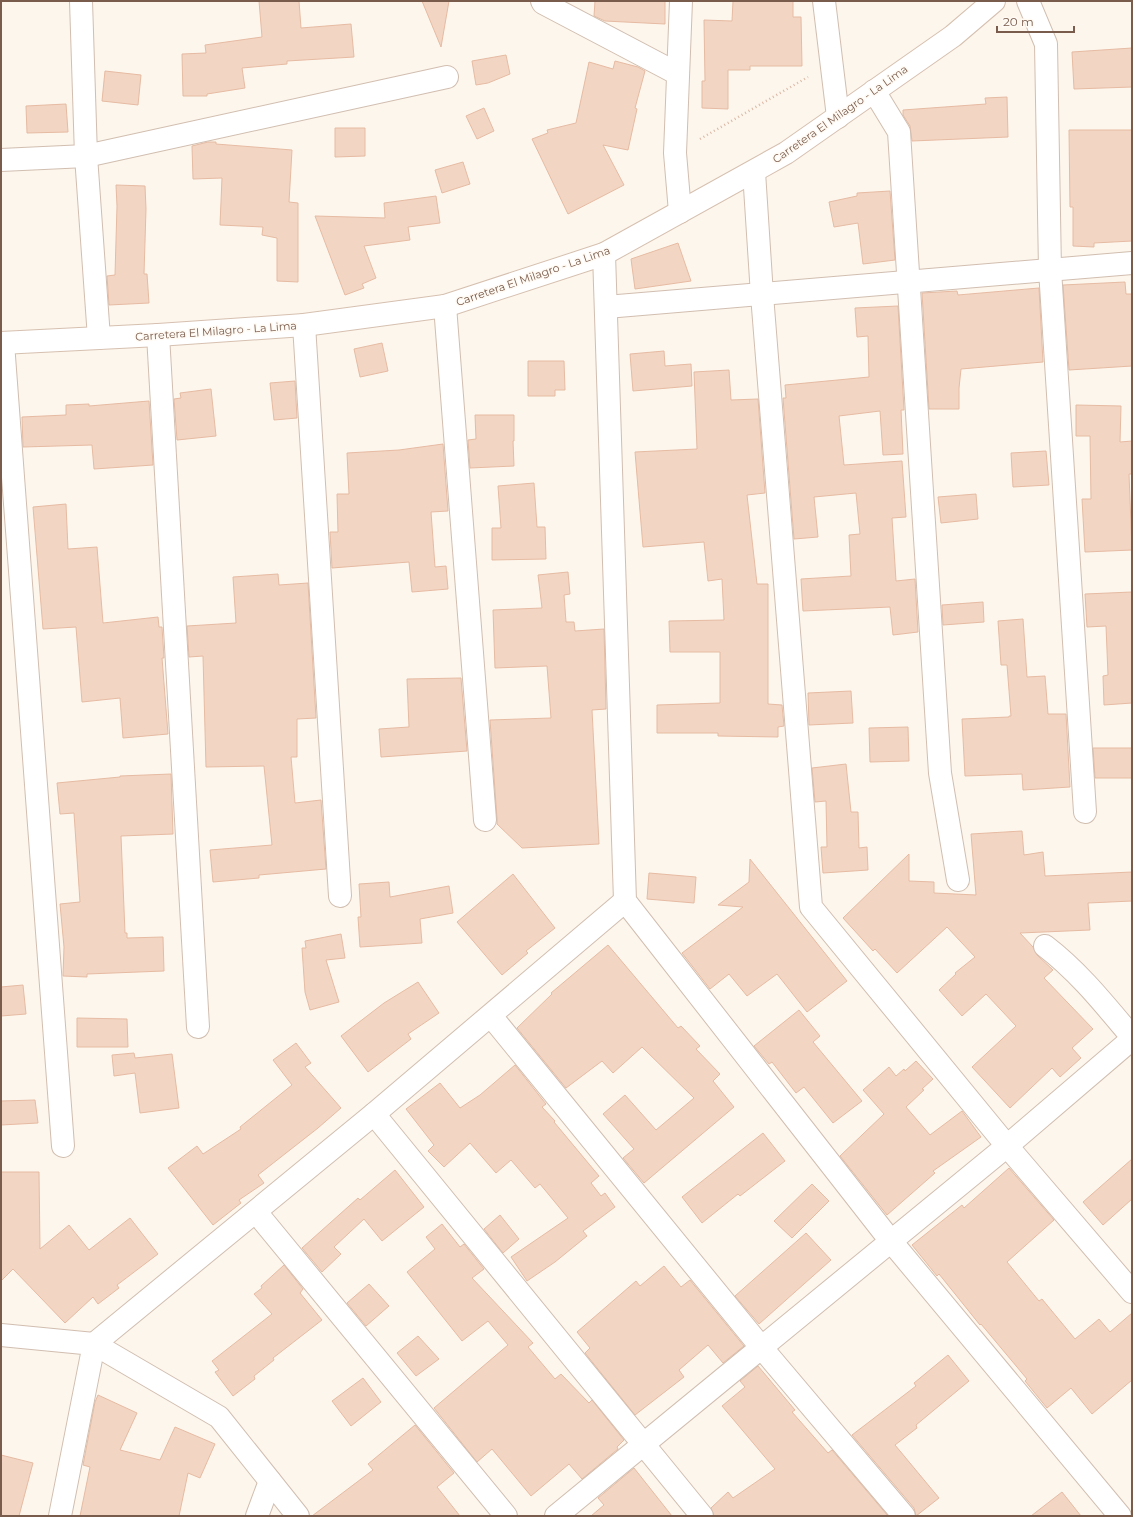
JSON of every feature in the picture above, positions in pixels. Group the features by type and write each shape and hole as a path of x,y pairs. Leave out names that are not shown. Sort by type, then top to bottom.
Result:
{"street":[{"path":"81,1 86,156 99,338"},
{"path":"542,1 543,3 678,74"},
{"path":"680,212 675,153 681,1"},
{"path":"824,1 838,117"},
{"path":"1028,1 1046,44 1050,270 1085,812"},
{"name":"Carretera El Milagro - La Lima","path":"2,343 158,335 304,325 445,306 604,254 786,153 952,36 984,5"},
{"path":"1,160 86,156 447,77"},
{"path":"874,91 899,132 940,773 958,880"},
{"path":"754,172 762,295 811,907 1007,1146 1132,1292"},
{"path":"604,254 625,901 890,1240 1120,1516"},
{"path":"606,307 1132,263"},
{"path":"445,306 485,820"},
{"path":"304,325 340,896"},
{"path":"158,335 198,1026"},
{"path":"2,343 63,1146"},
{"path":"60,1516 94,1344 492,1016 625,901"},
{"path":"556,1516 890,1240 1007,1146 1132,1038 1094,991 1060,957 1045,946"},
{"path":"492,1016 761,1347 904,1516"},
{"path":"374,1114 702,1516"},
{"path":"256,1212 506,1516"},
{"path":"1,1335 94,1344 219,1416 298,1516"},
{"path":"256,1516 270,1481"}],"path":[{"path":"675,153 831,64"}],"building":[{"path":"259,1 299,1 301,28 351,24 354,57 287,61 287,64 242,68 245,88 207,94 207,96 183,96 182,54 206,53 205,45 262,37"},
{"path":"422,1 449,1 441,47"},
{"path":"595,1 665,1 665,24 605,21 594,16"},
{"path":"733,1 793,1 793,17 801,17 802,66 750,66 750,70 728,70 728,109 702,108 702,81 705,81 704,20 732,21"},
{"path":"1132,48 1132,87 1074,89 1072,52"},
{"path":"506,55 510,74 488,83 476,85 472,61"},
{"path":"615,61 638,67 645,71 635,108 637,109 628,150 603,145 624,185 568,214 532,139 548,133 547,130 576,123 589,62 613,69"},
{"path":"105,71 141,75 138,105 102,101"},
{"path":"1007,97 1008,137 912,141 910,126 903,115 903,110 986,104 985,98"},
{"path":"66,104 68,132 27,133 26,106"},
{"path":"484,108 494,131 477,139 466,116"},
{"path":"335,128 365,128 365,156 335,157"},
{"path":"1069,130 1132,130 1132,241 1094,243 1094,247 1073,246 1073,207 1070,207"},
{"path":"208,142 216,142 216,144 292,150 289,202 298,203 298,282 277,281 277,238 262,235 263,227 220,225 222,178 193,179 192,146"},
{"path":"463,162 470,184 442,193 435,170"},
{"path":"116,185 145,186 146,209 144,274 147,274 149,303 109,305 107,276 115,275 117,206"},
{"path":"890,191 895,260 863,264 858,223 834,227 829,202 857,196 857,193"},
{"path":"436,196 440,223 408,227 410,240 364,246 376,278 362,284 364,288 345,295 315,216 385,218 384,203"},
{"path":"678,243 691,281 635,289 631,259"},
{"path":"1125,282 1126,294 1132,294 1132,366 1069,370 1063,285"},
{"path":"1039,288 1043,362 961,369 959,409 929,409 922,293 957,291 958,295"},
{"path":"898,306 904,410 901,410 903,454 883,455 880,411 839,416 844,465 902,461 906,517 892,518 896,581 915,579 918,632 893,635 890,607 803,611 801,579 851,576 849,535 860,534 856,493 814,497 818,537 794,539 783,398 786,398 785,385 869,377 868,336 857,337 855,308"},
{"path":"382,343 388,371 360,377 354,349"},
{"path":"664,351 665,366 691,364 692,386 633,391 630,354"},
{"path":"528,361 564,361 565,390 555,390 555,396 528,396"},
{"path":"729,370 731,400 758,399 765,493 747,495 757,584 768,584 768,704 782,705 784,726 778,727 778,737 718,736 718,733 657,733 657,705 720,703 720,652 670,652 669,621 724,620 722,579 708,581 704,542 643,547 635,452 697,449 694,372"},
{"path":"295,381 297,418 274,420 270,383"},
{"path":"211,389 216,436 177,440 174,399 181,398 180,393"},
{"path":"149,401 153,465 94,469 92,445 23,447 22,417 66,415 66,405 89,404 89,406"},
{"path":"1076,405 1121,406 1120,442 1132,441 1132,474 1129,474 1132,550 1085,552 1082,499 1091,499 1090,436 1076,436"},
{"path":"475,415 514,415 514,466 470,468 468,440 476,439"},
{"path":"443,444 448,511 431,512 435,567 446,566 448,589 412,592 409,562 332,568 330,532 338,532 337,494 349,494 347,453 399,450"},
{"path":"1046,451 1049,485 1013,487 1011,453"},
{"path":"534,483 537,527 545,527 546,559 492,560 492,528 501,528 498,486"},
{"path":"976,494 978,519 941,523 938,497"},
{"path":"66,504 68,549 97,547 103,623 158,617 159,627 162,627 164,658 162,658 168,734 123,738 120,698 82,702 76,627 43,629 33,507"},
{"path":"568,572 570,594 564,595 566,622 574,622 575,631 604,629 606,709 592,710 599,844 522,848 497,824 490,720 551,718 547,666 495,668 493,610 542,608 538,575"},
{"path":"278,574 279,585 308,583 316,718 297,719 297,757 291,757 295,803 321,800 326,869 259,875 259,878 213,882 210,850 272,845 264,766 206,767 203,656 189,657 187,626 236,623 233,577"},
{"path":"1132,592 1132,703 1104,705 1103,676 1108,675 1106,626 1087,627 1085,594"},
{"path":"983,602 984,622 943,625 942,605"},
{"path":"1023,619 1027,677 1045,676 1048,714 1066,714 1070,787 1023,790 1022,774 965,776 962,719 1011,716 1007,665 1001,665 998,621"},
{"path":"461,678 467,751 381,757 379,729 409,727 407,679"},
{"path":"851,691 853,723 809,725 808,693"},
{"path":"908,727 909,761 870,762 869,728"},
{"path":"1093,748 1132,748 1132,778 1095,778"},
{"path":"846,764 851,812 858,812 859,848 867,847 868,870 823,873 821,847 827,847 826,801 815,802 812,768"},
{"path":"171,774 173,834 121,836 125,933 127,933 127,938 163,937 164,971 87,974 87,977 63,976 64,947 60,904 80,902 74,813 60,814 57,783 120,776"},
{"path":"1022,831 1024,855 1043,852 1045,876 1132,872 1132,901 1088,903 1090,930 1020,933 1033,947 1037,955 1053,970 1044,978 1093,1029 1072,1048 1081,1058 1060,1077 1052,1068 1010,1108 972,1067 1016,1026 986,994 962,1016 939,990 956,974 955,973 975,957 947,927 897,973 875,949 873,951 843,918 909,854 909,881 934,882 934,893 976,895 971,834"},
{"path":"750,859 847,981 807,1012 777,974 747,996 729,974 710,989 682,953 743,907 718,905 749,882"},
{"path":"649,873 696,877 694,903 647,899"},
{"path":"513,874 555,928 526,951 528,953 502,975 457,922"},
{"path":"389,882 390,897 449,886 453,913 420,919 422,943 360,947 358,917 361,917 359,884"},
{"path":"341,934 345,958 326,960 339,1002 310,1010 305,992 302,948 306,948 305,941"},
{"path":"608,945 678,1028 681,1026 700,1046 696,1049 720,1074 713,1081 734,1107 644,1183 623,1158 634,1149 603,1114 625,1095 656,1130 694,1098 642,1047 613,1073 602,1061 566,1088 517,1028 552,994 551,993"},
{"path":"418,982 439,1013 408,1034 411,1039 368,1072 341,1036 384,1003"},
{"path":"23,985 26,1014 1,1016 1,987"},
{"path":"799,1010 820,1036 813,1042 862,1101 833,1123 804,1087 796,1093 772,1062 769,1064 754,1046"},
{"path":"77,1018 127,1019 128,1047 77,1047"},
{"path":"296,1043 311,1063 305,1067 341,1108 258,1175 264,1183 239,1200 241,1203 213,1225 168,1168 197,1146 203,1154 241,1129 240,1127 292,1085 273,1060"},
{"path":"134,1053 135,1058 172,1054 179,1108 140,1113 135,1073 114,1076 112,1055"},
{"path":"916,1061 933,1079 906,1107 930,1135 962,1111 981,1137 933,1171 935,1173 887,1215 840,1156 884,1114 863,1090 889,1067 896,1076 904,1069 905,1071"},
{"path":"515,1065 546,1104 542,1107 599,1176 591,1183 601,1196 605,1193 615,1207 583,1231 587,1236 555,1262 527,1281 511,1257 568,1218 540,1184 535,1188 511,1160 496,1173 470,1143 444,1167 428,1151 434,1145 406,1109 440,1083 460,1108 480,1095"},
{"path":"35,1100 38,1123 1,1125 1,1101"},
{"path":"763,1133 785,1161 740,1196 738,1194 702,1223 682,1197"},
{"path":"1132,1159 1132,1199 1103,1225 1083,1202"},
{"path":"1009,1168 1054,1220 1007,1262 1039,1301 1042,1299 1075,1339 1099,1319 1110,1332 1132,1313 1132,1380 1092,1414 1071,1388 1047,1408 1025,1381 1027,1379 981,1324 980,1325 939,1274 937,1276 912,1245 962,1205 964,1208"},
{"path":"395,1170 424,1207 382,1241 364,1219 334,1247 341,1254 322,1272 302,1248 358,1198 360,1200"},
{"path":"1,1172 39,1172 40,1249 69,1225 89,1250 130,1218 158,1254 117,1285 119,1288 98,1304 93,1297 65,1323 13,1269 1,1281"},
{"path":"812,1184 829,1201 792,1238 774,1221"},
{"path":"500,1215 519,1239 503,1253 484,1229"},
{"path":"442,1224 460,1247 464,1244 484,1269 472,1278 533,1343 528,1347 555,1379 561,1374 589,1403 592,1400 624,1440 617,1447 618,1449 582,1479 569,1464 531,1496 492,1449 477,1462 434,1408 508,1345 488,1321 462,1341 407,1272 435,1249 426,1237"},
{"path":"806,1233 831,1260 759,1324 735,1296"},
{"path":"284,1265 303,1289 300,1293 322,1320 273,1358 274,1360 254,1376 255,1379 233,1396 215,1372 219,1370 212,1361 272,1314 254,1294 262,1288 261,1286"},
{"path":"664,1266 681,1287 690,1280 744,1346 723,1363 708,1345 679,1370 684,1377 635,1415 585,1353 590,1348 577,1332 636,1281 640,1286"},
{"path":"369,1284 389,1306 366,1326 347,1303"},
{"path":"418,1336 439,1359 416,1376 397,1353"},
{"path":"948,1355 969,1381 916,1425 917,1428 895,1445 939,1498 916,1516 914,1508 852,1435 916,1386 914,1383"},
{"path":"758,1366 795,1410 792,1412 828,1453 832,1450 888,1516 714,1516 711,1508 728,1492 733,1498 775,1469 722,1406 745,1387 740,1381"},
{"path":"363,1378 381,1402 351,1426 332,1401"},
{"path":"98,1395 137,1413 120,1450 160,1460 175,1427 215,1444 200,1478 188,1473 179,1516 80,1516 90,1467 83,1465 95,1402"},
{"path":"415,1425 454,1473 437,1487 460,1516 312,1516 373,1470 368,1464"},
{"path":"1,1455 33,1463 19,1516 1,1516"},
{"path":"634,1468 672,1516 591,1516 604,1505 598,1498"},
{"path":"1062,1492 1081,1516 1031,1516"}]}
